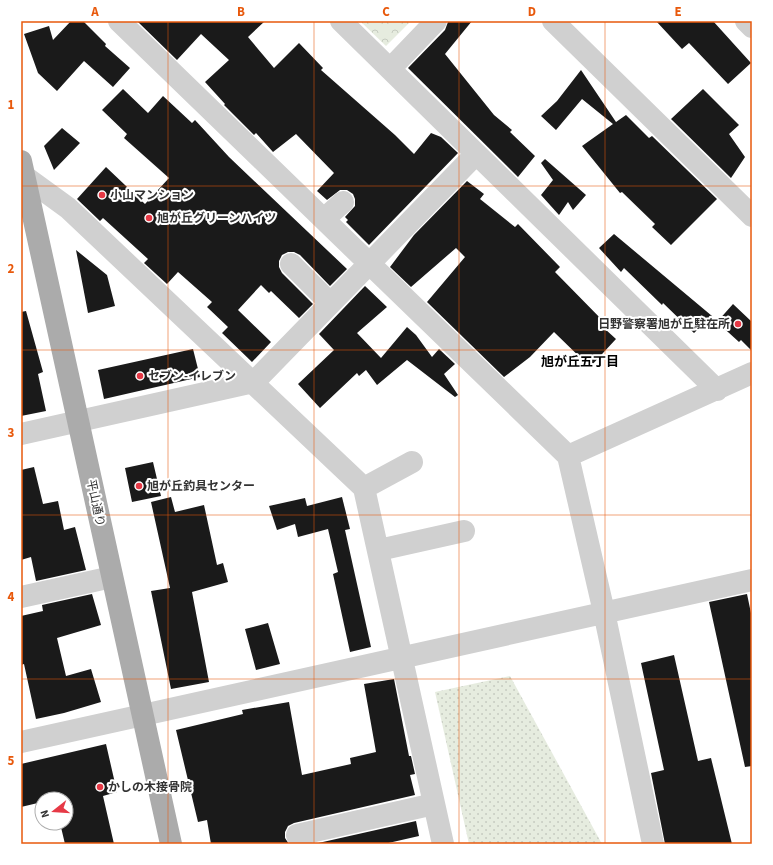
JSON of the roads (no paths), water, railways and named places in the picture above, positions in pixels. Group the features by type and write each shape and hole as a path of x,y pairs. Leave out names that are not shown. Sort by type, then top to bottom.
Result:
{"main road":[{"name":"平山通り","path":"23,169 171,844"}],"street":[{"path":"120,21 568,456 604,612 653,844"},
{"path":"340,21 717,390"},
{"path":"390,69 436,21"},
{"path":"553,21 752,216"},
{"path":"746,21 752,27"},
{"path":"21,434 254,382 476,154"},
{"path":"23,169 68,208 254,382 364,488 379,550 443,844"},
{"path":"324,219 343,202"},
{"path":"291,264 330,303"},
{"path":"568,456 752,373"},
{"path":"364,488 412,462"},
{"path":"379,550 464,531"},
{"path":"21,597 112,577"},
{"path":"21,742 752,580"},
{"path":"297,835 434,804"}],"place":[{"name":"小山マンション","path":"102,195"},
{"name":"旭が丘グリーンハイツ","path":"149,218"},
{"name":"日野警察署旭が丘駐在所","path":"738,324"},
{"name":"セブン-イレブン","path":"140,376"},
{"name":"旭が丘釣具センター","path":"139,486"},
{"name":"かしの木接骨院","path":"100,787"}],"district":[{"name":"旭が丘五丁目","path":"580,361"}]}
